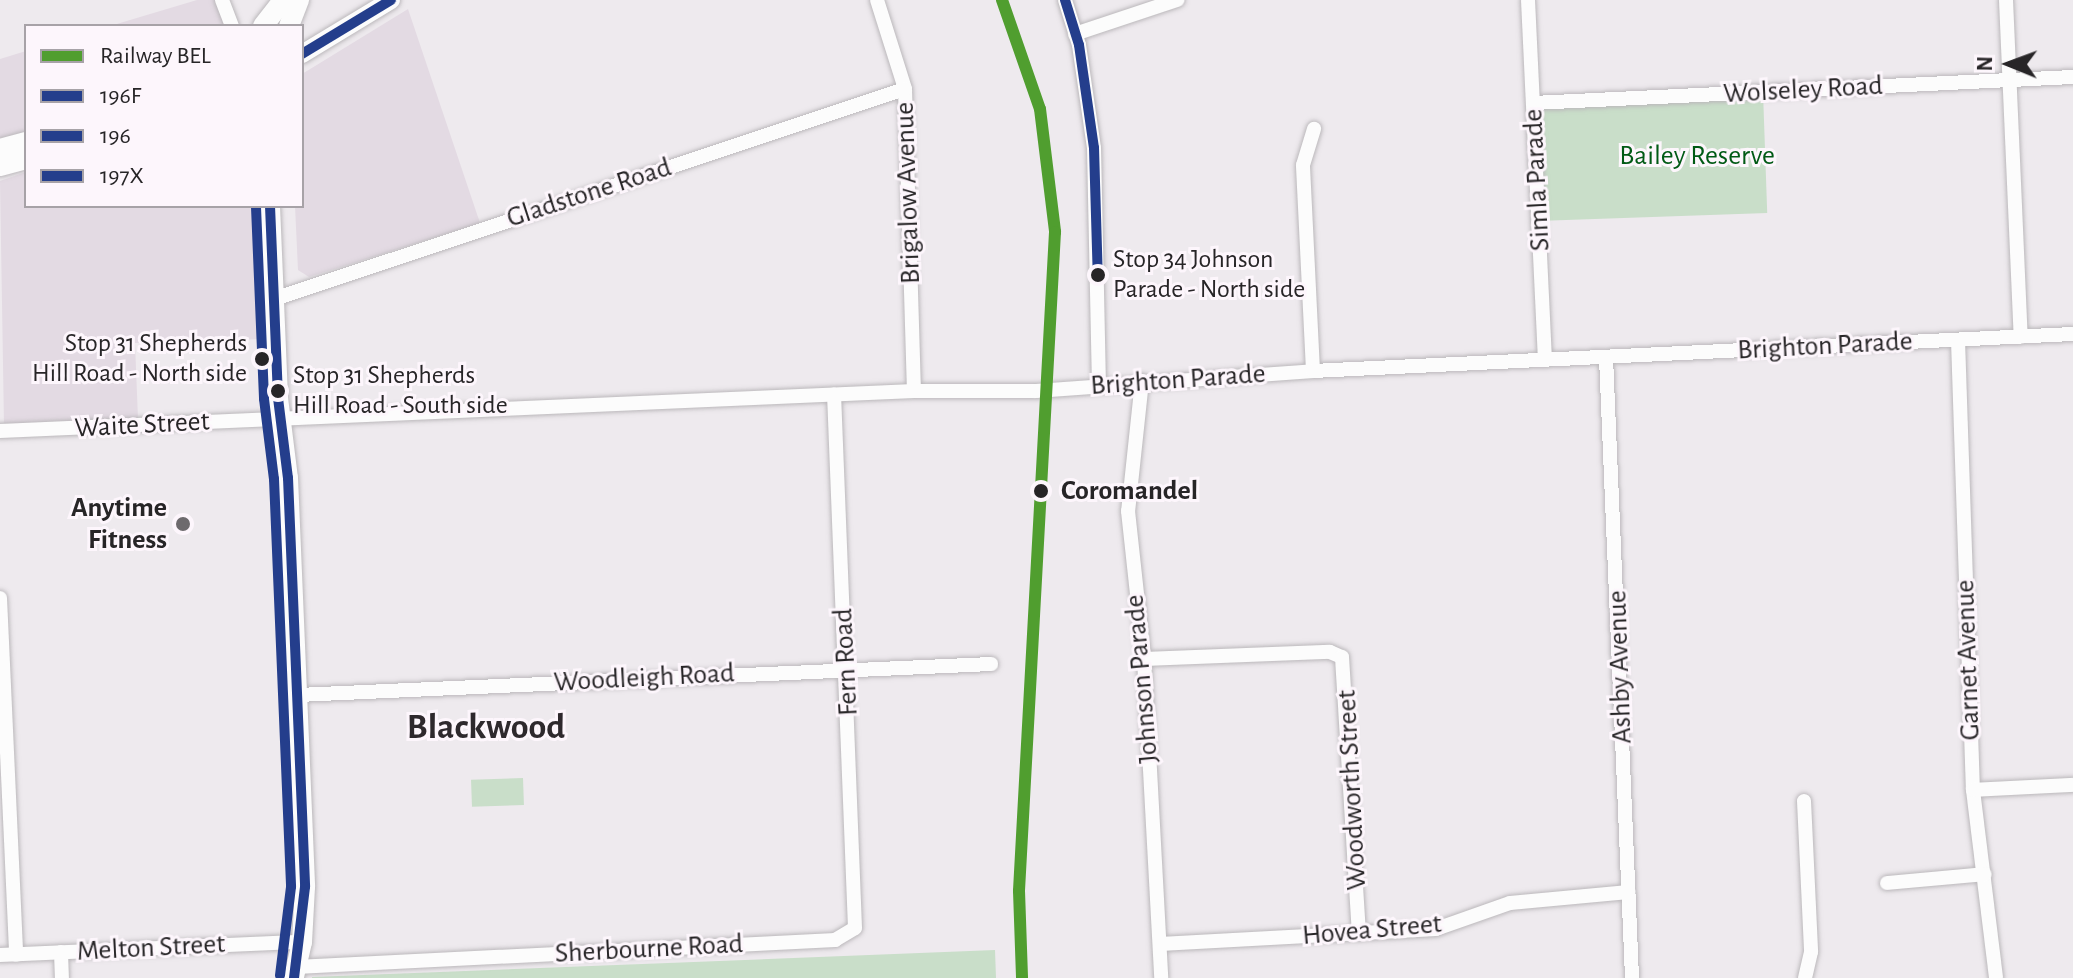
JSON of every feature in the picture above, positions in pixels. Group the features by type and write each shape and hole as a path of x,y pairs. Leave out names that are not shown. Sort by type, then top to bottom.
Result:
{"main road":[{"path":"265,24 283,0"},
{"path":"290,24 299,0"},
{"path":"0,149 24,143"},
{"path":"0,166 24,160"},
{"path":"270,208 279,298 298,695 302,942 295,972"},
{"path":"279,298 282,208"}],"street":[{"path":"222,0 231,24"},
{"path":"304,53 391,0"},
{"name":"Brigalow Avenue","path":"877,0 905,89 914,391"},
{"path":"1065,0 1075,34 1094,148 1099,384"},
{"path":"1075,34 1177,0"},
{"name":"Simla Parade","path":"1528,0 1545,360"},
{"path":"2006,0 2012,80 2021,337"},
{"path":"304,38 323,41"},
{"name":"Wolseley Road","path":"1533,103 2073,77"},
{"name":"Gladstone Road","path":"279,298 905,89"},
{"path":"1313,371 1303,165 1314,129"},
{"name":"Brighton Parade","path":"283,418 914,391 1036,391 1099,384 1313,371 2073,334"},
{"name":"Garnet Avenue","path":"1958,340 1973,790 1996,978"},
{"name":"Ashby Avenue","path":"1606,357 1632,978"},
{"name":"Johnson Parade","path":"1142,381 1128,511 1144,659 1161,978"},
{"name":"Fern Road","path":"834,394 855,928"},
{"name":"Waite Street","path":"0,431 283,418"},
{"path":"0,598 16,955"},
{"name":"Woodworth Street","path":"1144,659 1330,652 1342,657 1359,933"},
{"name":"Woodleigh Road","path":"298,695 846,668 991,664"},
{"path":"1973,790 2073,785"},
{"path":"1804,801 1811,952 1805,978"},
{"path":"1887,883 1985,874"},
{"name":"Hovea Street","path":"1160,944 1436,929 1510,903 1628,892"},
{"name":"Sherbourne Road","path":"295,972 835,940 855,928"},
{"name":"Melton Street","path":"0,955 302,942"},
{"path":"61,952 62,978"}],"shaded area":[{"path":"197,0 217,0 224,24 117,24"},
{"path":"408,9 480,223 309,277 298,270 295,208 304,208 304,73"},
{"path":"24,52 24,132 0,138 0,59"},
{"path":"24,173 24,208 257,208 261,339 135,343 138,419 4,425 0,181"}],"green space":[{"name":"Bailey Reserve","path":"1763,92 1767,213 1537,221 1533,100"},
{"path":"523,778 524,805 472,807 471,780"},
{"path":"995,950 996,978 312,978 312,977"}],"rail line":[{"name":"BEL","path":"1002,0 1040,109 1055,232 1019,891 1022,978"}],"transit line":[{"name":"197X","path":"304,53 391,0"},
{"name":"197X","path":"1065,0 1079,45 1094,148 1098,280"},
{"name":"196","path":"256,208 264,399 274,479 291,887 280,975"},
{"name":"196F","path":"270,208 278,398 288,478 305,887 294,978"}],"place":[{"name":"Stop 34 Johnson Parade - North side","path":"1098,275"},
{"name":"Stop 31 Shepherds Hill Road - North side","path":"262,359"},
{"name":"Stop 31 Shepherds Hill Road - South side","path":"278,391"},
{"name":"Coromandel","path":"1041,491"},
{"name":"Anytime Fitness","path":"183,524"}],"district":[{"name":"Blackwood","path":"486,728"}]}
